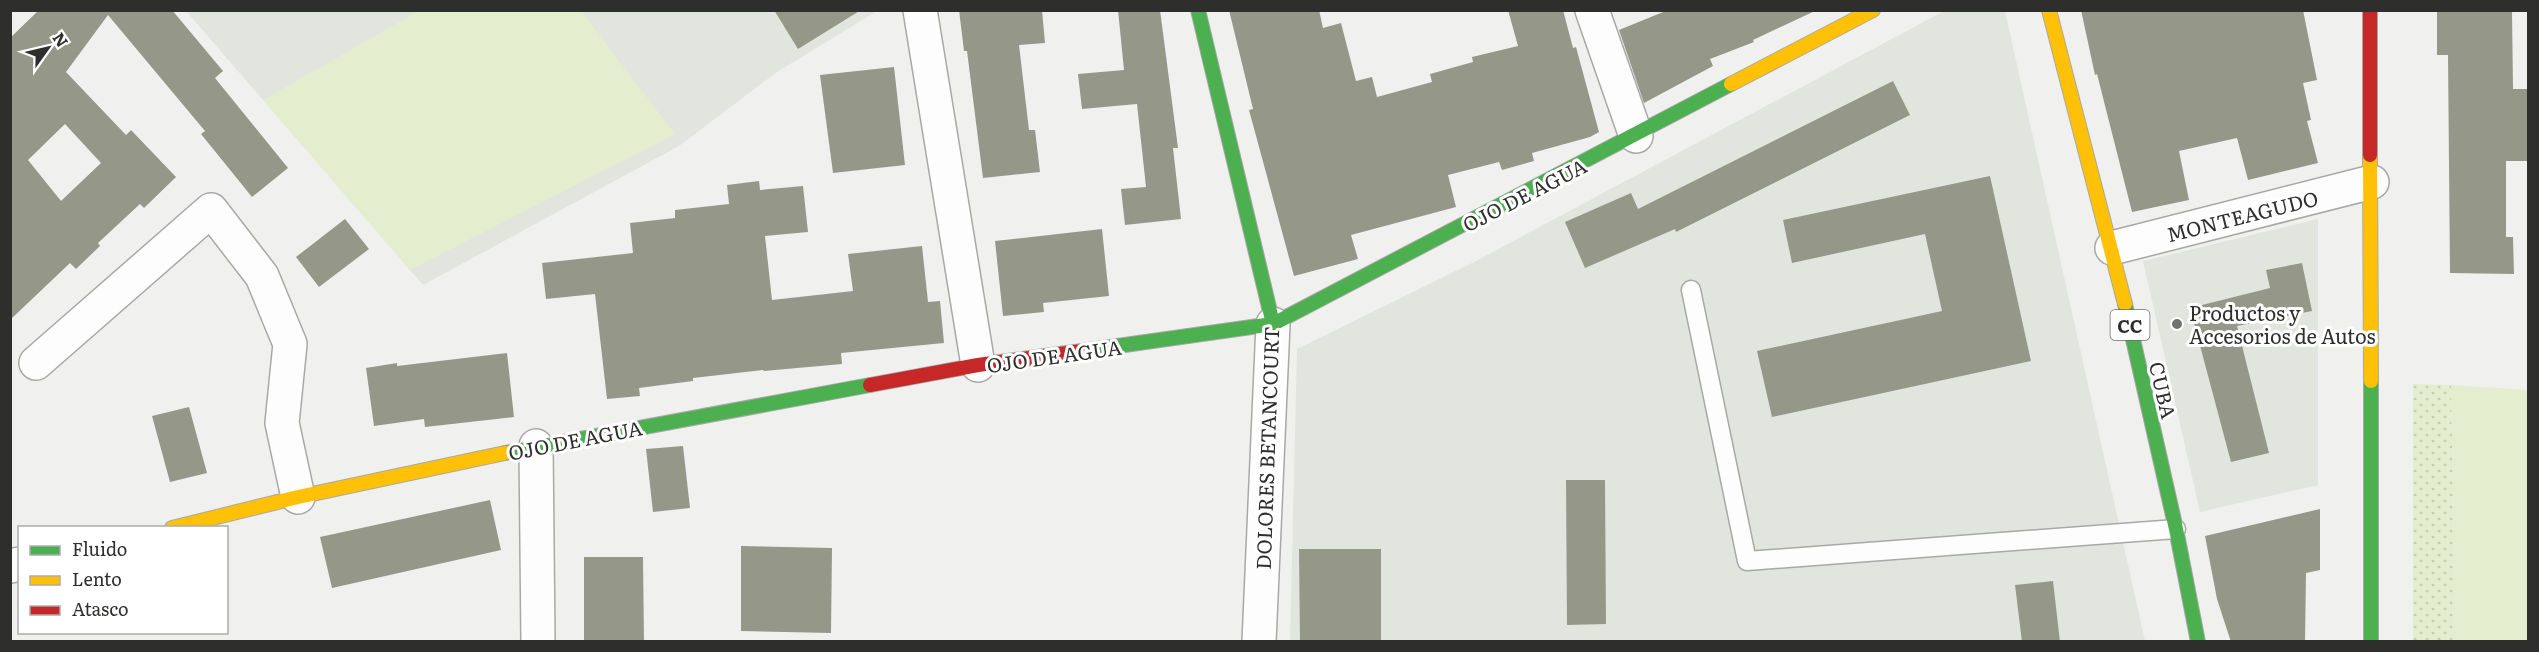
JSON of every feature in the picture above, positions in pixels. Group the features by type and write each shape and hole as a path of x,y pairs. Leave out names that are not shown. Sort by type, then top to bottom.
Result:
{"street":[{"path":"920,10 978,365"},
{"name":"DOLORES BETANCOURT","path":"1198,10 1273,324 1259,642"},
{"path":"1592,10 1636,136"},
{"name":"OJO DE AGUA","path":"180,526 298,497 536,446 978,365 1273,324 1873,10"},
{"name":"CUBA","path":"2049,10 2112,248 2176,529 2198,642"},
{"path":"2370,10 2371,642"},
{"name":"MONTEAGUDO","path":"2112,248 2372,182"},
{"path":"36,363 211,210 262,276 290,344 282,423 298,497"},
{"path":"536,446 538,642"}],"lane":[{"path":"1691,290 1748,561 2176,529"}],"shaded area":[{"path":"186,11 877,11 777,72 679,146 423,285"},
{"path":"1944,11 2005,11 2145,641 1290,642 1297,349 1476,261"},
{"path":"2318,219 2318,485 2200,512 2143,261"}],"green space":[{"path":"418,11 581,11 675,134 410,270 263,100"},
{"path":"2413,384 2451,385 2456,641 2413,642"},
{"path":"2451,385 2528,390 2528,641 2456,641"}],"building":[{"path":"39,10 172,10 223,71 215,78 288,168 252,197 201,134 205,131 108,15 66,72 126,135 131,130 176,177 144,208 140,204 98,243 100,246 76,269 70,263 10,320 10,38","holes":["65,124 101,163 61,201 28,160"]},
{"path":"774,10 861,10 798,49"},
{"path":"959,10 1042,10 1045,43 1019,45 1029,130 1035,130 1040,172 983,178 967,51 964,51"},
{"path":"1118,10 1160,10 1178,148 1173,148 1181,219 1125,225 1121,189 1146,187 1137,104 1082,109 1078,74 1124,70"},
{"path":"1229,10 1319,10 1323,28 1341,23 1356,81 1372,77 1377,97 1432,82 1430,74 1473,62 1472,57 1518,46 1508,10 1563,10 1573,48 1576,47 1599,132 1590,137 1532,153 1534,161 1502,170 1499,162 1448,175 1456,207 1351,235 1358,259 1294,276 1249,110 1253,109"},
{"path":"1668,10 1817,10 1753,40 1754,42 1710,59 1713,66 1644,103 1619,30"},
{"path":"2081,10 2303,10 2317,80 2303,83 2311,120 2307,121 2318,163 2248,180 2237,138 2179,151 2189,200 2132,212 2097,74 2095,75"},
{"path":"2512,11 2513,89 2527,89 2527,161 2506,161 2506,237 2513,237 2514,274 2450,273 2448,55 2437,55 2437,12"},
{"path":"894,67 905,165 833,173 820,75"},
{"path":"1893,81 1910,115 1676,232 1675,229 1585,268 1565,222 1631,193 1638,209"},
{"path":"1990,176 2031,361 1772,417 1757,351 1942,311 1925,234 1792,263 1783,220"},
{"path":"759,181 760,190 803,186 808,232 765,236 772,300 853,291 848,254 922,246 928,302 940,301 944,343 841,353 842,364 693,378 693,381 639,388 640,396 607,399 595,294 546,299 542,263 633,253 630,223 675,218 675,210 729,204 727,185"},
{"path":"345,219 369,249 319,287 296,257"},
{"path":"1102,229 1109,296 1043,303 1044,312 1003,316 995,241"},
{"path":"2302,263 2312,311 2237,326 2269,453 2231,462 2190,308 2270,288 2266,270"},
{"path":"507,353 514,417 425,427 424,419 374,426 366,368"},
{"path":"189,407 207,473 170,482 152,416"},
{"path":"683,446 690,508 653,512 646,449"},
{"path":"1566,480 1605,480 1606,624 1567,625"},
{"path":"490,500 501,550 332,588 320,537"},
{"path":"2320,509 2320,570 2306,573 2305,642 2231,642 2217,599 2205,536"},
{"path":"741,546 832,548 831,633 741,631"},
{"path":"1299,549 1381,549 1381,642 1300,642"},
{"path":"584,557 643,557 644,642 584,642"},
{"path":"2053,581 2060,642 2022,642 2015,585"}],"traffic: fast":[{"path":"1198,10 1273,324"},
{"path":"1082,351 1273,324 1731,84"},
{"path":"2125,304 2176,529 2198,642"},
{"path":"2371,381 2371,642"},
{"path":"505,453 870,385"}],"traffic: slow":[{"path":"1731,84 1873,10"},
{"path":"2049,10 2125,304"},
{"path":"2370,155 2371,381"},
{"path":"180,526 298,497 505,453"}],"traffic: jam":[{"path":"2370,10 2370,155"},
{"path":"870,385 978,365 1082,351"}],"place":[{"name":"Productos y Accesorios de Autos","path":"2177,324"}]}
